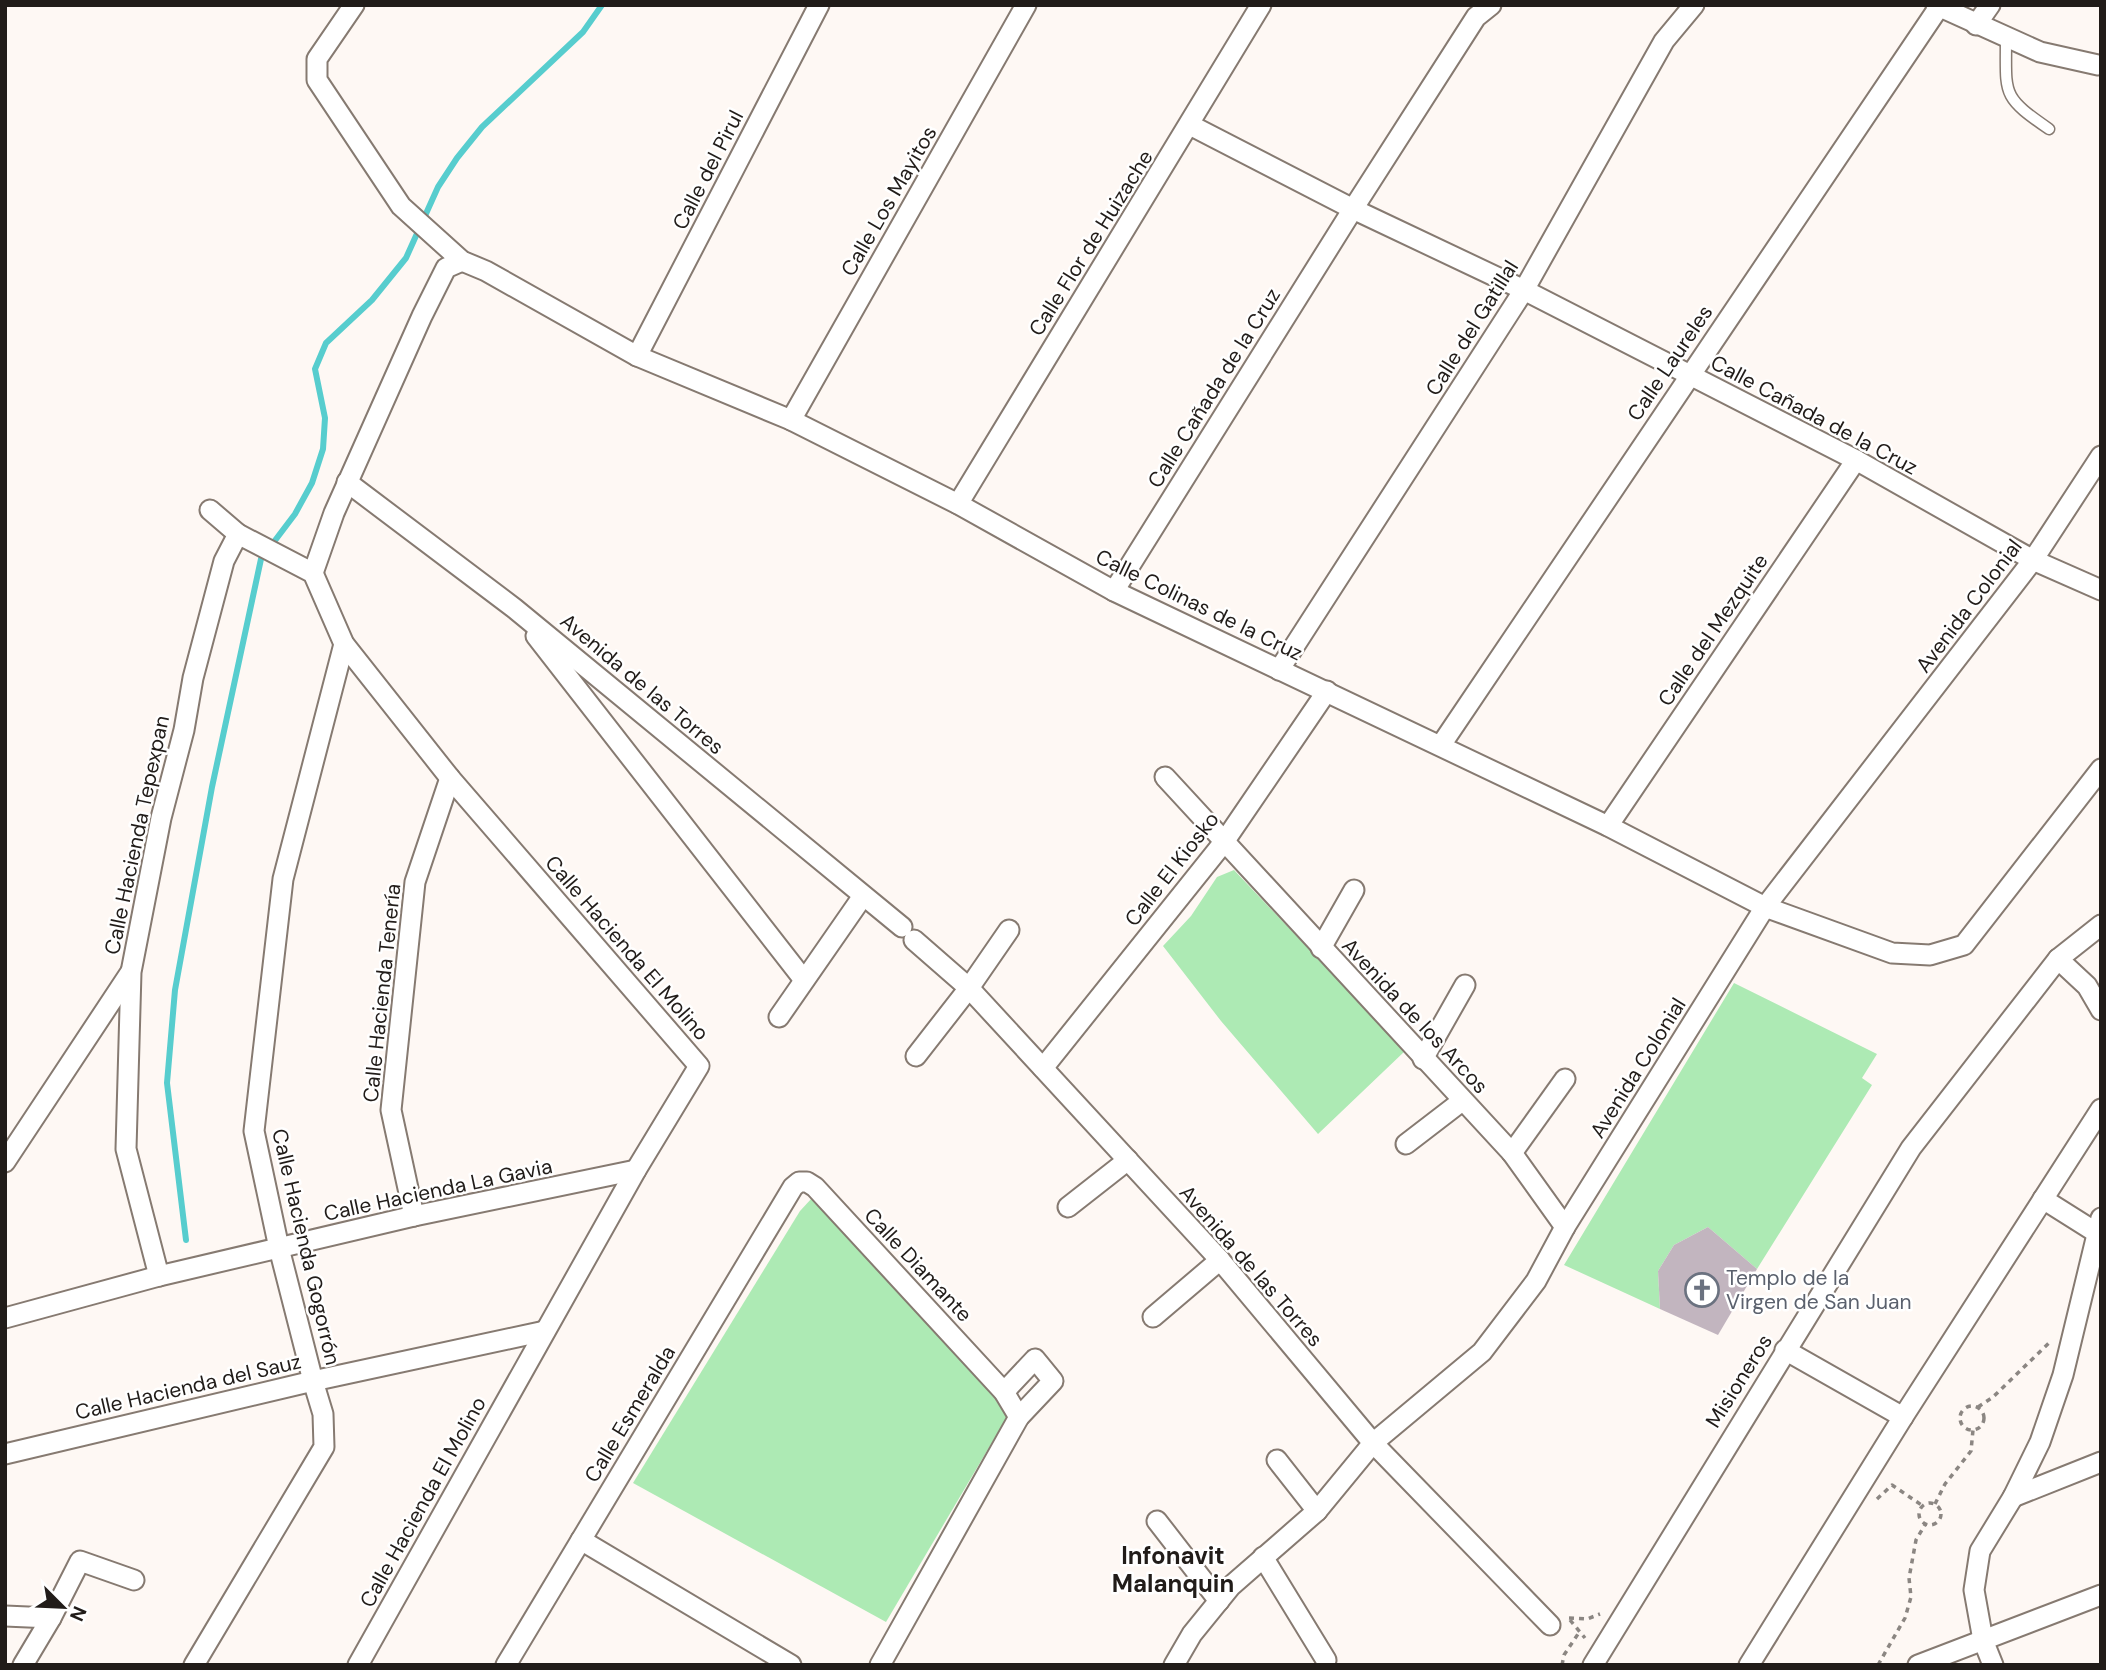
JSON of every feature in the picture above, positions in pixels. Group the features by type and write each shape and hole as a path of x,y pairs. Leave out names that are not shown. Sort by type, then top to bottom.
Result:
{"street":[{"name":"Calle Colinas de la Cruz","path":"354,5 317,60 317,80 401,206 462,261 486,271 637,356 791,420 958,504 1114,591 1608,825 1765,907 1892,953 1930,955 1964,945 2101,769"},
{"name":"Calle del Pirul","path":"637,356 819,5"},
{"name":"Calle Los Mayitos","path":"791,420 1026,5"},
{"name":"Calle Flor de Huizache","path":"958,504 1261,5"},
{"name":"Calle Cañada de la Cruz","path":"1114,591 1476,17 1491,5"},
{"name":"Calle del Gatillal","path":"1279,670 1524,290 1664,41 1694,5"},
{"path":"1976,25 1990,5"},
{"path":"1938,6 2040,52 2098,65"},
{"name":"Calle Laureles","path":"1441,745 1938,6"},
{"name":"Calle Cañada de la Cruz","path":"1190,125 1353,209 1524,290 1856,460 2034,560 2101,590"},
{"path":"209,510 238,534 313,573 334,513 422,316 446,268 462,261"},
{"name":"Avenida Colonial","path":"1174,1665 1192,1634 1231,1586 1317,1511 1373,1443 1482,1352 1536,1281 1565,1227 1765,907 2034,560 2101,456"},
{"name":"Calle del Mezquite","path":"1608,825 1856,460"},
{"name":"Avenida de las Torres","path":"348,482 514,608 863,896 969,988 1220,1260 1373,1443 1550,1625"},
{"name":"Calle Hacienda Tepexpan","path":"159,1276 126,1149 131,972 161,818 184,730 193,678 224,561 238,534"},
{"name":"Calle Hacienda El Molino","path":"313,573 344,644 450,778 699,1066 636,1170 358,1665"},
{"path":"514,608 804,980"},
{"name":"Calle Hacienda Gogorrón","path":"194,1665 324,1447 323,1414 279,1248 254,1131 283,879 344,644"},
{"name":"Calle El Kiosko","path":"1043,1068 1224,842 1327,691"},
{"name":"Avenida de los Arcos","path":"1165,777 1512,1153 1565,1227"},
{"name":"Calle Hacienda Tenería","path":"414,1216 391,1110 415,882 450,778"},
{"path":"1321,948 1354,890"},
{"path":"779,1017 863,896"},
{"name":"Misioneros","path":"1596,1660 1911,1148 2058,959 2101,925"},
{"path":"916,1056 969,988 1009,930"},
{"path":"2058,959 2087,986 2101,1010"},
{"path":"5,1163 131,972"},
{"path":"1423,1059 1465,985"},
{"path":"1512,1153 1565,1079"},
{"path":"1406,1143 1462,1101"},
{"path":"1749,1665 1903,1417 2101,1110"},
{"path":"1068,1208 1128,1160"},
{"name":"Calle Hacienda La Gavia","path":"5,1318 159,1276 414,1216 636,1170"},
{"name":"Calle Diamante","path":"793,1186 799,1182 807,1182 815,1187 1004,1392 1018,1417"},
{"name":"Calle Esmeralda","path":"509,1664 793,1186"},
{"path":"1993,1665 1983,1640 1974,1590 1979,1551 2013,1497 2040,1442 2063,1374 2099,1226 2043,1199"},
{"path":"1153,1317 1220,1260"},
{"name":"Calle Hacienda del Sauz","path":"5,1454 313,1381 545,1331"},
{"path":"1785,1350 1903,1417"},
{"path":"880,1665 1018,1417 1053,1381 1035,1359 1004,1392"},
{"path":"1277,1460 1317,1511"},
{"path":"2013,1497 2101,1462"},
{"path":"1157,1521 1219,1601"},
{"path":"581,1540 790,1665"},
{"path":"1263,1557 1325,1660"},
{"path":"23,1665 80,1561 134,1580"},
{"path":"1918,1665 2101,1595"},
{"path":"5,1616 51,1618"}],"lane":[{"path":"2006,38 2006,83 2011,101 2049,129"}],"path":[{"path":"1978,1407 1993,1397 2050,1342"},
{"path":"1970,1405 1984,1412 1980,1427 1973,1430 1962,1425 1961,1413 1970,1405"},
{"path":"1936,1504 1945,1483 1971,1451 1973,1430"},
{"path":"1847,1506 1864,1508 1892,1485 1923,1506"},
{"path":"1936,1504 1940,1510 1939,1520 1933,1524 1926,1523 1920,1516 1923,1506 1936,1504"},
{"path":"1878,1665 1905,1618 1916,1540 1926,1523"},
{"path":"1550,1625 1569,1618 1580,1631 1596,1660"},
{"path":"1562,1665 1564,1655 1580,1631"}],"green space":[{"path":"1234,870 1405,1051 1318,1134 1221,1021 1163,946 1191,916 1217,877"},
{"path":"1734,983 1877,1054 1862,1078 1872,1085 1757,1269 1708,1227 1674,1245 1658,1271 1660,1309 1564,1265"},
{"path":"812,1198 987,1387 1007,1417 886,1622 633,1483 800,1211"}],"building":[{"name":"Templo de la Virgen de San Juan","path":"1708,1227 1757,1269 1718,1335 1660,1309 1658,1271 1674,1245"}],"waterway":[{"path":"186,1240 167,1083 175,990 212,787 261,559 295,514 312,483 323,449 325,418 315,369 326,343 372,300 406,258 438,187 457,158 482,127 583,32 602,5"}],"place":[{"name":"Templo de la Virgen de San Juan","path":"1702,1290"}],"district":[{"name":"Infonavit Malanquin","path":"1173,1570"}]}
